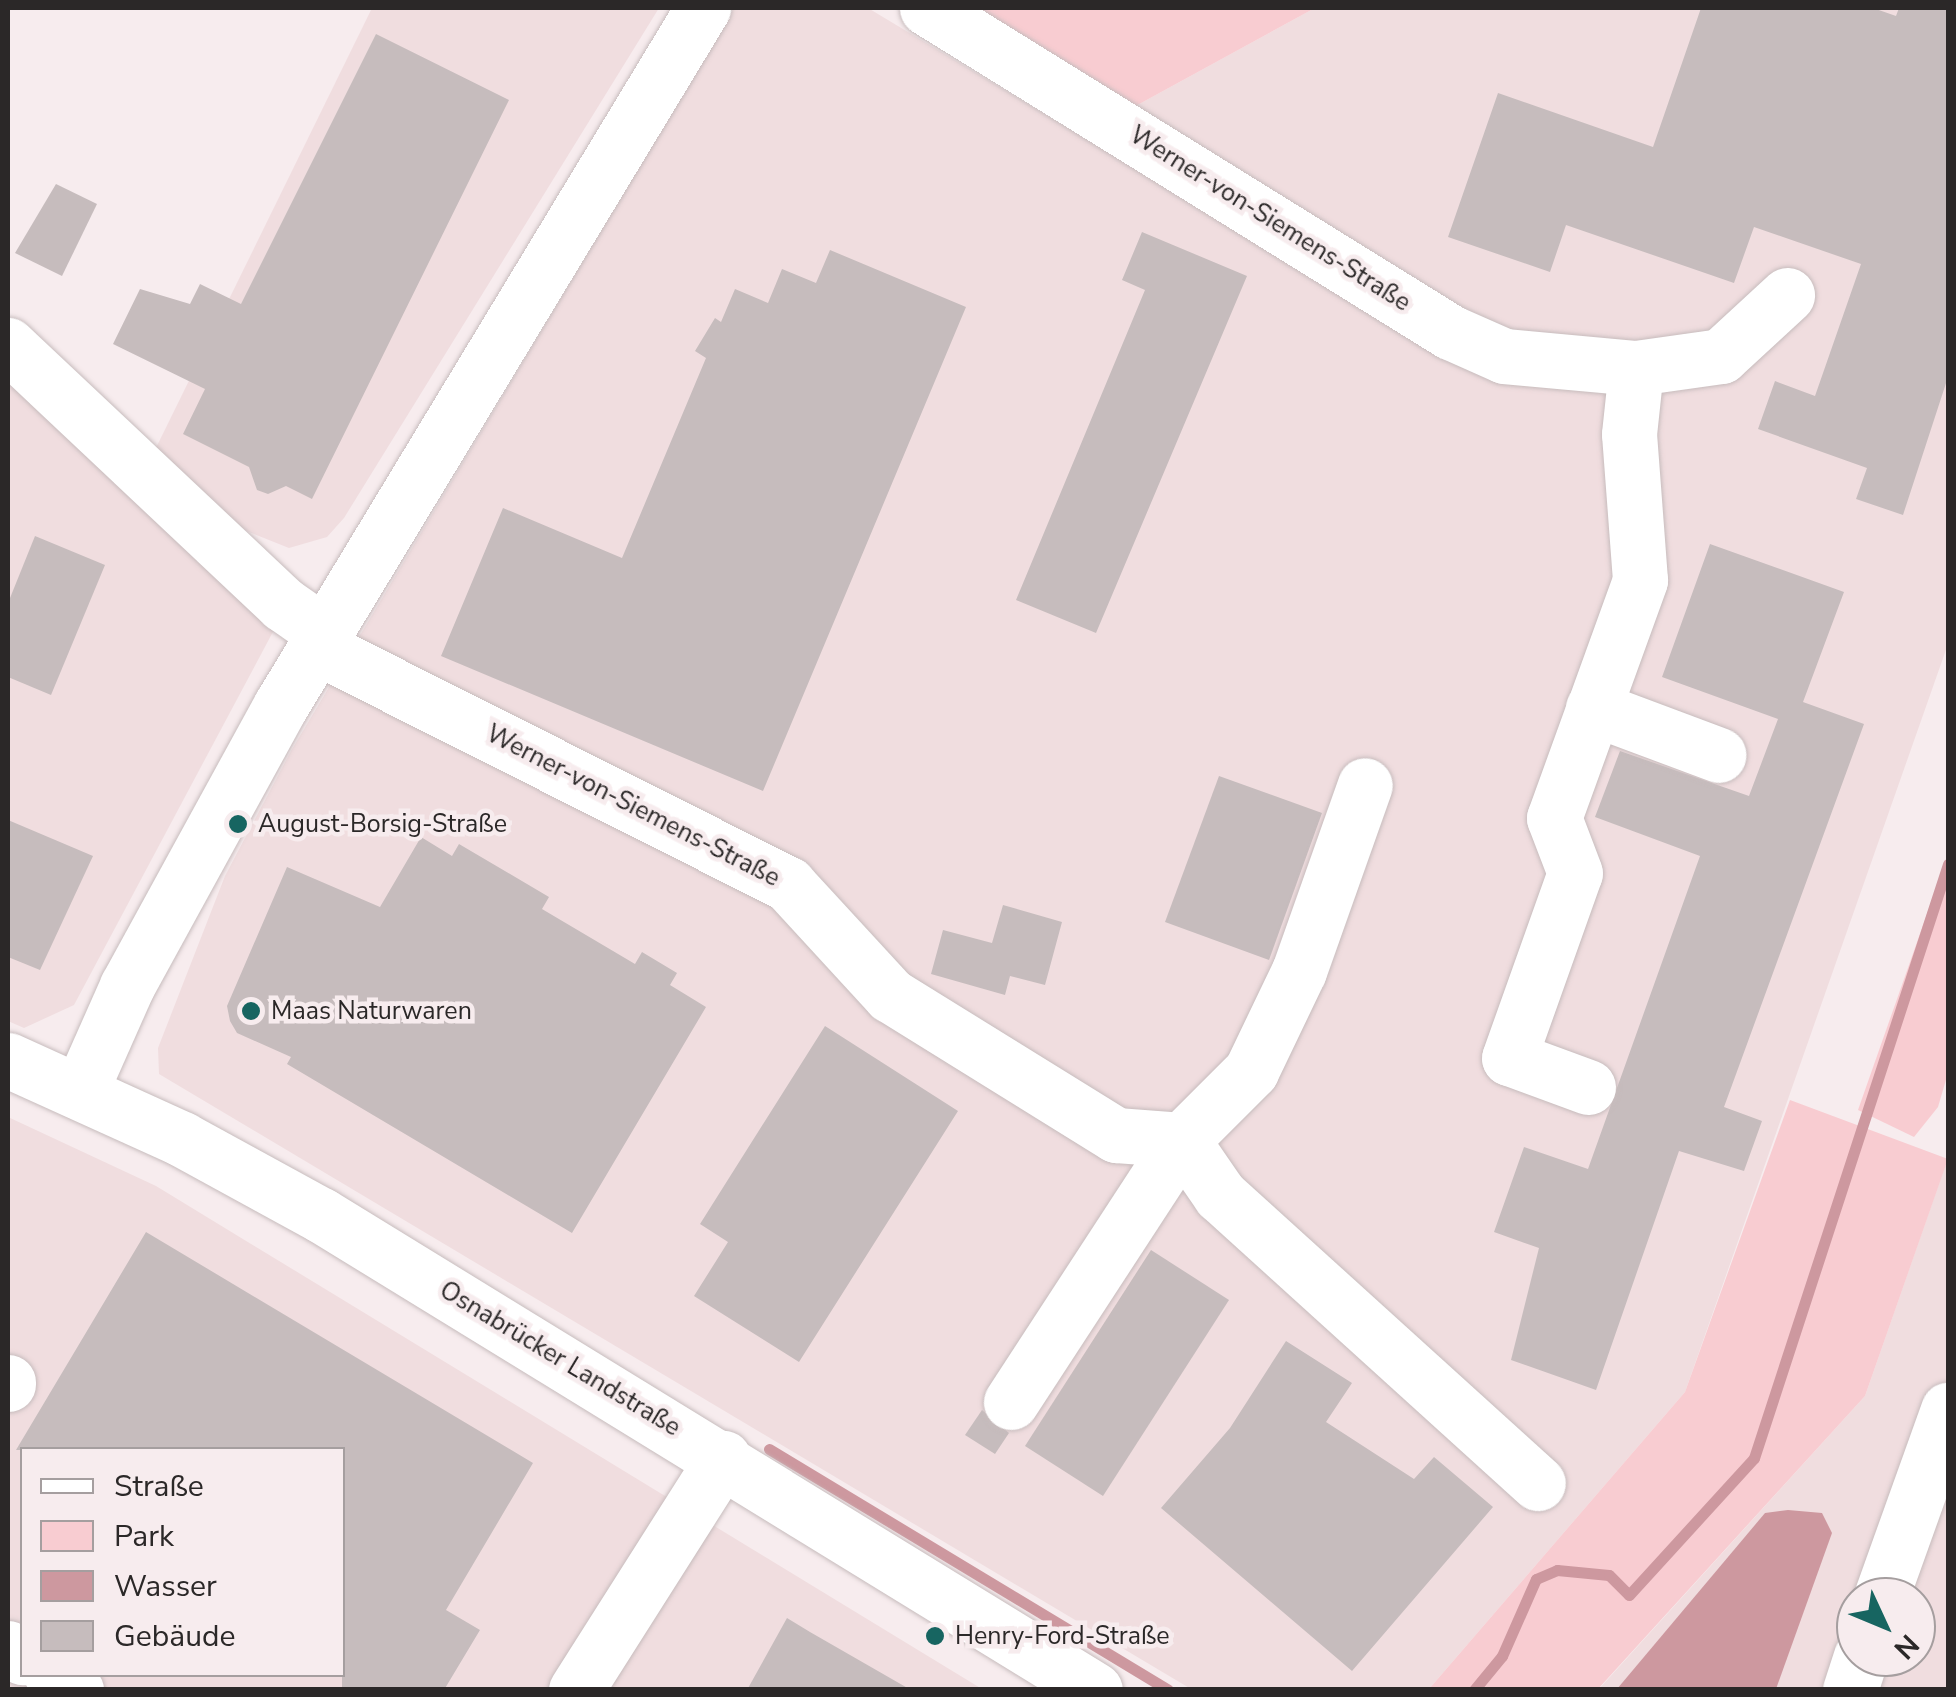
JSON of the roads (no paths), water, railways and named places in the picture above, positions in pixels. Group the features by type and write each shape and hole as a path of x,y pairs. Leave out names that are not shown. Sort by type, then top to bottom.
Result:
{"street":[{"path":"80,1092 127,986 319,639 703,8"},
{"name":"Werner-von-Siemens-Straße","path":"927,8 1450,332 1504,356 1636,368 1721,356 1788,295"},
{"path":"8,344 319,639"},
{"path":"1588,1087 1509,1058 1575,873 1554,818 1640,580 1628,434 1636,368"},
{"name":"Werner-von-Siemens-Straße","path":"319,639 788,884 890,995 1116,1135 1182,1140"},
{"path":"1593,708 1719,755"},
{"path":"1011,1402 1182,1140 1251,1071 1298,971 1364,785"},
{"name":"Osnabrücker Landstraße","path":"8,1060 80,1092 321,1215 723,1458 1095,1690"},
{"path":"1182,1140 1220,1195 1538,1483"},
{"path":"1888,1577 1948,1410"},
{"path":"595,1683 723,1458"}],"water":[{"path":"1765,1513 1822,1513 1832,1533 1776,1689 1617,1689"}],"waterway":[{"path":"1474,1690 1502,1656 1536,1579 1557,1570 1609,1575 1629,1595 1754,1458 1948,864"},
{"path":"769,1449 1168,1690"}],"place":[{"name":"August-Borsig-Straße","path":"238,824"},
{"name":"Maas Naturwaren","path":"251,1011"},
{"name":"Henry-Ford-Straße","path":"935,1636"}]}
